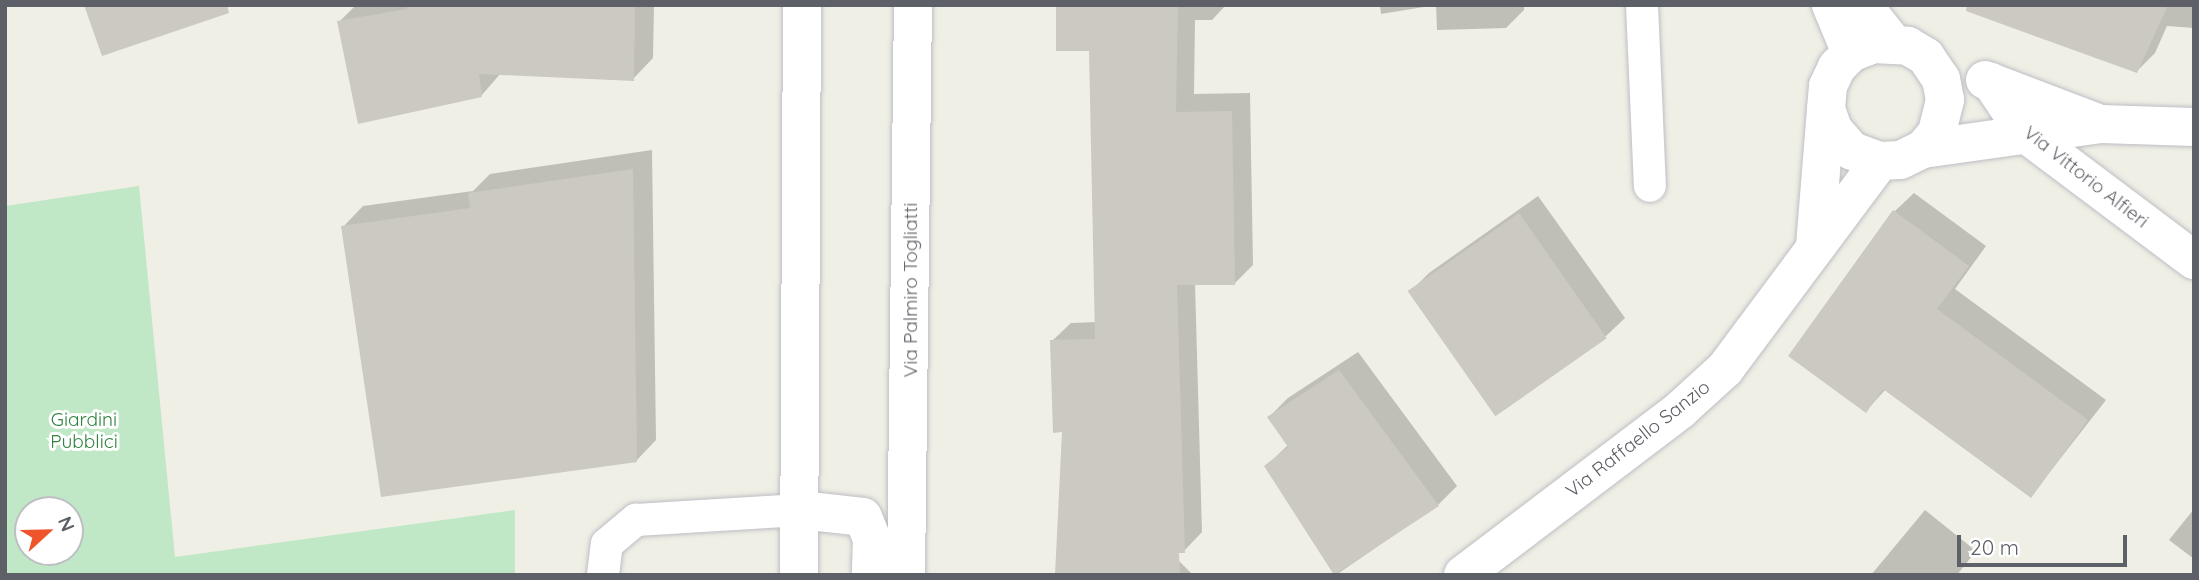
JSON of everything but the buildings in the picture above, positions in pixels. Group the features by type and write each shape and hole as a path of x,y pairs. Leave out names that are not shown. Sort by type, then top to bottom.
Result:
{"street":[{"path":"799,575 802,5"},
{"name":"Via Palmiro Togliatti","path":"906,575 913,5"},
{"path":"1831,5 1852,53"},
{"path":"1863,5 1941,79 1945,100 1937,133 1923,149"},
{"path":"2101,124 1910,50 1873,44 1852,53 1837,67 1828,86 1826,109 1833,129 1852,151 1880,161 1900,160 1923,149 2101,124 2194,127"},
{"name":"Via Vittorio Alfieri","path":"1991,82 2026,134 2194,260"},
{"name":"Via Raffaello Sanzio","path":"1815,246 1826,109"},
{"name":"Via Raffaello Sanzio","path":"1463,575 1698,394 1754,335 1815,246 1880,161"},
{"path":"800,510 863,517 872,539 871,575"}],"lane":[{"path":"1642,5 1650,186"},
{"path":"603,575 607,544 636,520 800,510"}],"green space":[{"name":"Giardini Pubblici","path":"139,186 175,557 515,510 515,575 5,575 5,206"}]}
